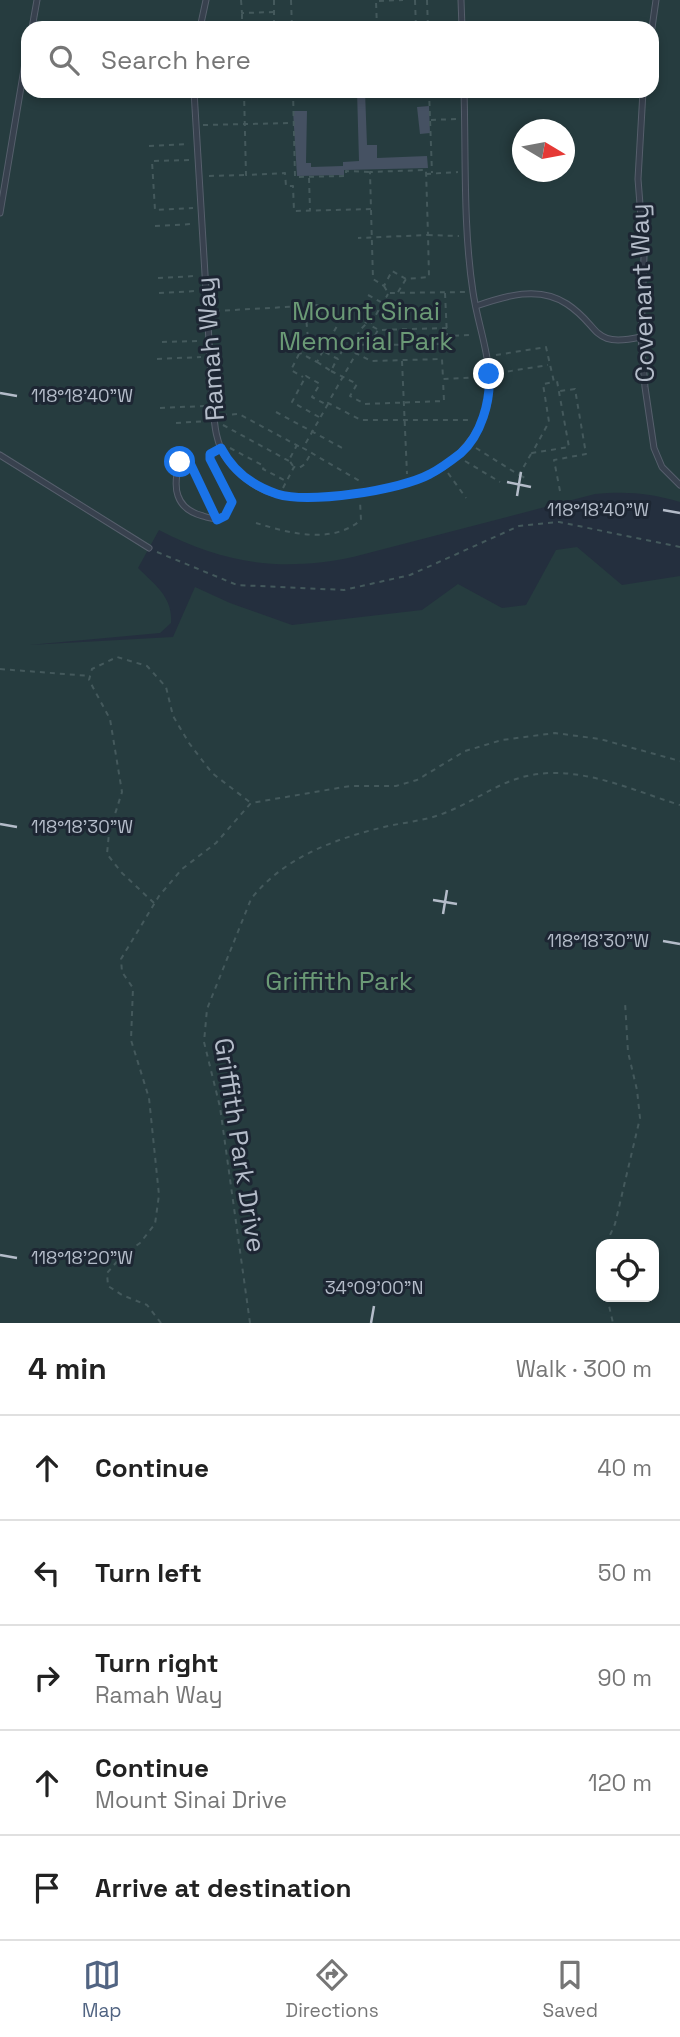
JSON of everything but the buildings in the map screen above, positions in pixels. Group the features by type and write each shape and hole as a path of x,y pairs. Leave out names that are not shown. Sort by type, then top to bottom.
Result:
{"lane":[{"path":"33,21 37,0"},
{"path":"202,21 206,0"},
{"path":"461,0 462,21"},
{"path":"653,21 656,0"},
{"path":"0,214 21,87"},
{"name":"Ramah Way","path":"194,98 214,418 217,440 227,460 248,481 279,495 304,497 359,493 429,475 457,456 483,420"},
{"path":"464,98 473,292 488,356 490,385 483,420"},
{"name":"Covenant Way","path":"643,98 638,179 644,256 641,337 645,387 654,448 662,467 680,485"},
{"path":"476,306 525,293 544,295 566,303 600,337 622,341 641,337"},
{"path":"217,520 190,463 185,460 180,462 176,474 178,500 186,510 217,520 225,516 232,502 210,459 210,454 221,448"},
{"path":"0,455 149,548"}],"path":[{"path":"242,0 243,21"},
{"path":"274,0 274,21"},
{"path":"291,0 292,21"},
{"path":"377,21 376,1 403,0"},
{"path":"415,0 416,21"},
{"path":"427,0 428,21"},
{"path":"242,13 274,12"},
{"path":"244,98 246,175"},
{"path":"293,98 295,177 346,176 346,172 426,170 429,278 406,278 392,271 384,286"},
{"path":"429,98 432,173"},
{"path":"430,120 465,119"},
{"path":"196,125 293,123"},
{"path":"149,146 197,143"},
{"path":"198,160 152,161 155,210 201,208"},
{"path":"370,172 373,279 384,286 388,293"},
{"path":"426,174 466,172"},
{"path":"199,176 285,173 286,186 293,186 294,211 371,209"},
{"path":"309,177 310,210"},
{"path":"155,226 202,223"},
{"path":"358,238 469,236"},
{"path":"158,278 205,276"},
{"path":"397,294 406,278"},
{"path":"159,293 206,291"},
{"path":"388,293 473,292"},
{"path":"370,325 388,293"},
{"path":"374,345 447,344 445,293"},
{"path":"368,295 392,308"},
{"path":"207,311 317,305 341,319 317,362"},
{"path":"305,306 308,339 291,370 320,384 312,397 361,420 483,420"},
{"path":"356,317 378,330 446,328"},
{"path":"361,345 356,338 367,323"},
{"path":"361,345 370,344 378,330"},
{"path":"447,336 484,335"},
{"path":"162,342 209,340"},
{"path":"303,448 361,345"},
{"path":"300,353 317,362 331,371 342,377 357,384 350,396 365,404 444,401 442,359 371,361 344,347 331,371"},
{"path":"488,356 546,347 554,382"},
{"path":"323,351 338,359"},
{"path":"157,359 210,356"},
{"path":"402,360 408,482"},
{"path":"443,379 489,376 549,365"},
{"path":"305,378 292,402 320,417"},
{"path":"519,475 549,422 543,384 557,381 570,457"},
{"path":"559,391 575,389 586,454 554,460 560,491"},
{"path":"160,408 213,405"},
{"path":"276,412 346,450"},
{"path":"176,423 239,414 374,490"},
{"path":"214,418 289,461 294,467 299,468 311,453"},
{"path":"468,443 528,480"},
{"path":"289,461 297,445"},
{"path":"221,448 229,447 286,481"},
{"path":"532,453 569,447"},
{"path":"457,456 500,482"},
{"path":"442,466 466,498"},
{"path":"279,495 294,467"},
{"path":"256,523 292,534 316,535 351,529 361,520 359,493"},
{"path":"149,548 237,585 344,590 410,575 519,526 559,522 680,547"},
{"path":"154,904 107,854 109,833 122,792 110,719 89,680 92,669 117,657 147,666 166,687 173,716 204,763 212,773 251,803"},
{"path":"0,669 90,676"},
{"path":"161,1323 147,1305 121,1295 108,1286 107,1273 121,1257 140,1243 155,1224 159,1195 149,1098 131,1040 133,988 122,972 121,959 154,904 182,869 216,843 251,803 350,786 396,786 417,779 465,751 502,740 555,733 600,739 680,761"},
{"name":"Griffith Park Drive","path":"250,1323 220,1107 204,1042 207,1009 251,900 261,887 283,868 321,847 373,830 424,820 466,803 504,782 530,775 572,774 602,780 680,805"},
{"path":"608,1239 615,1224 640,1118 638,1090 628,1052 625,1002"},
{"path":"608,1302 613,1323"}],"green space":[{"path":"0,0 680,0 680,502 638,494 595,494 353,557 302,564 254,562 230,557 183,542 159,530 138,568 162,592 169,606 171,623 160,633 29,645 173,637 195,587 230,603 292,625 422,610 458,584 502,608 526,605 556,550 577,547 622,585 680,576 680,1323 0,1323"}],"route":[{"path":"180,462 185,460 190,463 217,520 225,516 232,502 210,459 210,454 221,448 227,460 248,481 279,495 304,497 363,493 408,482 429,475 462,452 483,420 490,385 489,374"}],"park label":[{"name":"Mount Sinai Memorial Park","path":"366,326"},
{"name":"Griffith Park","path":"339,981"}]}
